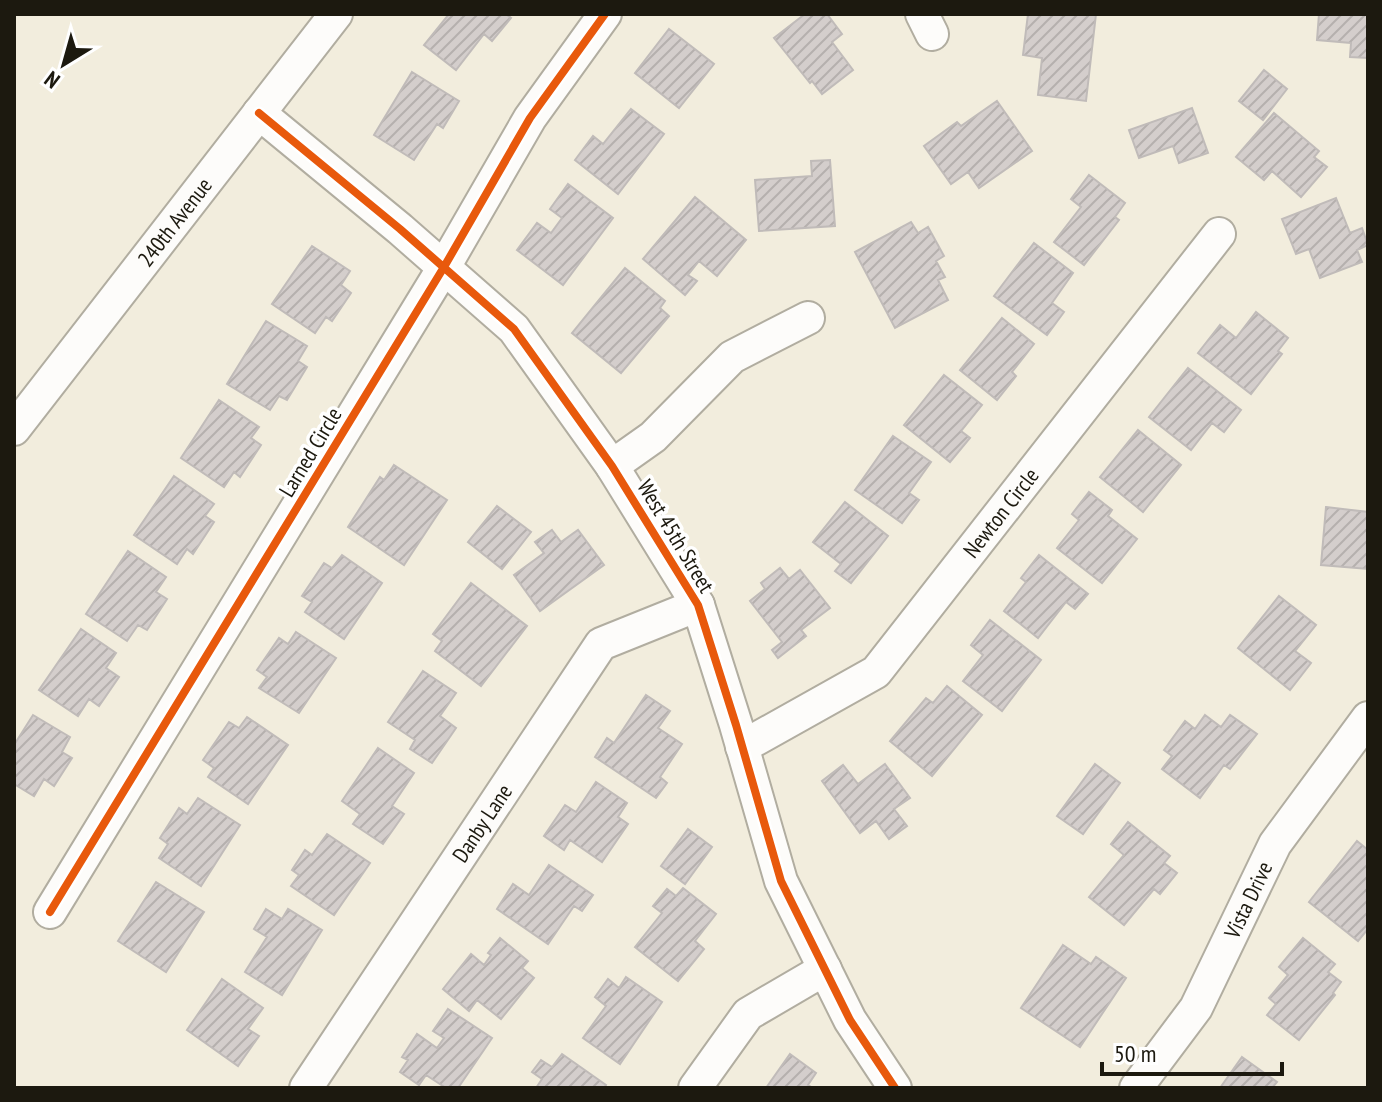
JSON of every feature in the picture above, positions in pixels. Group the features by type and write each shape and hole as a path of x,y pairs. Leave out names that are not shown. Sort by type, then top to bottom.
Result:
{"street":[{"name":"240th Avenue","path":"14,429 336,14"},
{"name":"Larned Circle","path":"50,912 444,267 530,118 605,14"},
{"name":"West 45th Street","path":"259,113 400,229 514,329 612,466 698,605 781,881 850,1020 895,1088"},
{"name":"Newton Circle","path":"742,747 876,672 1219,234"},
{"path":"612,466 653,437 732,357 808,318"},
{"name":"Danby Lane","path":"306,1088 601,644 698,605"},
{"name":"Vista Drive","path":"1136,1088 1196,1008 1275,844 1368,718"},
{"path":"695,1088 748,1014 825,969"}],"building":[{"path":"449,14 506,14 511,18 492,41 484,34 456,70 424,45"},
{"path":"805,14 827,14 842,34 832,42 853,70 822,94 774,38"},
{"path":"1028,14 1096,14 1086,101 1038,95 1042,58 1023,55"},
{"path":"1319,14 1368,14 1368,58 1350,57 1351,43 1317,40"},
{"path":"669,29 714,64 679,108 635,73"},
{"path":"1264,70 1287,89 1263,120 1239,101"},
{"path":"412,72 459,101 443,128 437,124 414,160 374,135"},
{"path":"997,101 1032,151 979,188 968,172 951,184 924,146 957,122 961,126"},
{"path":"1192,108 1208,153 1179,163 1173,146 1139,158 1129,130"},
{"path":"631,109 664,134 618,194 575,160 593,136 603,144"},
{"path":"1274,113 1319,151 1314,157 1327,167 1301,197 1272,171 1264,180 1236,157"},
{"path":"830,160 835,226 759,231 755,180 812,176 811,161"},
{"path":"1089,175 1125,203 1115,217 1119,220 1084,265 1054,242 1081,207 1071,199"},
{"path":"568,184 613,218 563,285 517,250 537,223 551,233 562,218 550,209"},
{"path":"695,197 746,240 717,276 699,261 688,275 697,281 685,295 643,259"},
{"path":"1336,198 1350,233 1362,228 1368,245 1357,250 1362,262 1320,278 1309,249 1296,254 1282,219"},
{"path":"911,222 918,233 928,227 944,256 936,261 945,277 938,280 948,300 895,328 855,252"},
{"path":"1034,243 1073,273 1052,303 1064,312 1047,335 994,296"},
{"path":"312,246 350,271 341,285 351,293 332,321 326,317 315,333 272,304"},
{"path":"625,268 665,301 660,308 669,316 621,373 572,333"},
{"path":"1256,312 1288,338 1278,351 1282,354 1251,394 1198,353 1220,325 1236,338"},
{"path":"1002,318 1034,344 1012,372 1016,376 997,400 960,370"},
{"path":"266,321 307,346 298,361 307,367 287,400 279,396 270,410 227,384"},
{"path":"1188,368 1241,410 1224,432 1212,423 1191,450 1149,417"},
{"path":"944,375 982,405 961,431 970,438 950,462 904,425"},
{"path":"219,400 259,427 251,438 261,445 240,477 234,472 224,487 181,458"},
{"path":"1138,430 1181,465 1143,512 1100,477"},
{"path":"893,436 931,462 909,493 919,500 902,523 855,490"},
{"path":"394,465 447,500 404,565 348,527 380,477 384,480"},
{"path":"174,476 214,504 205,516 214,522 193,554 187,549 177,564 134,535"},
{"path":"1089,492 1112,510 1108,516 1137,539 1102,583 1057,548 1079,520 1072,514"},
{"path":"845,502 888,536 851,583 835,571 841,564 813,542"},
{"path":"497,506 531,532 502,569 468,542"},
{"path":"1326,507 1368,512 1368,569 1321,565"},
{"path":"552,530 561,542 578,530 604,565 540,611 514,575 544,553 535,542"},
{"path":"128,551 166,577 156,592 167,599 147,630 138,625 127,641 86,614"},
{"path":"342,555 382,583 344,639 305,612 312,602 302,596 324,563 332,568"},
{"path":"1039,555 1088,594 1075,609 1066,602 1038,638 1004,611 1026,582 1021,578"},
{"path":"780,568 789,579 800,570 830,608 801,630 806,636 778,658 772,650 782,642 750,601 765,589 761,583"},
{"path":"471,583 527,626 481,686 435,651 442,641 433,634"},
{"path":"1279,596 1316,625 1295,651 1311,663 1290,690 1238,648"},
{"path":"990,620 1041,660 1002,711 963,681 983,655 971,645"},
{"path":"81,629 116,653 106,668 119,677 99,706 89,699 78,716 39,690"},
{"path":"296,632 336,658 299,713 259,688 267,677 257,670 279,638 288,644"},
{"path":"423,671 456,693 440,716 456,728 432,763 410,749 415,740 388,722"},
{"path":"947,686 982,715 932,776 890,741 926,698 933,703"},
{"path":"646,695 670,711 658,728 682,744 660,777 667,783 656,798 595,757 607,738 614,743"},
{"path":"33,715 70,737 62,752 72,758 54,786 44,779 34,796 14,784 14,745"},
{"path":"1205,715 1221,727 1230,715 1257,734 1230,769 1224,765 1200,798 1162,769 1172,756 1164,750 1185,721 1195,729"},
{"path":"247,717 288,745 248,804 208,777 214,768 203,760 229,722 239,728"},
{"path":"378,748 414,773 392,806 404,814 383,844 353,824 360,814 342,801"},
{"path":"885,764 910,798 894,809 907,826 889,839 876,821 860,833 822,781 843,765 858,784"},
{"path":"1095,764 1120,783 1083,834 1057,816"},
{"path":"596,782 627,803 618,817 628,824 602,862 570,840 564,850 544,836 565,805 576,812"},
{"path":"198,798 240,825 201,886 159,858 168,844 160,838 179,808 187,814"},
{"path":"1128,822 1170,856 1164,863 1177,873 1160,894 1154,889 1124,925 1089,897 1124,855 1111,844"},
{"path":"688,829 712,847 685,884 661,866"},
{"path":"327,834 370,863 334,915 291,886 299,875 292,870 305,850 312,855"},
{"path":"1357,841 1368,850 1368,929 1358,941 1309,902"},
{"path":"549,865 593,895 582,911 574,906 548,944 497,909 513,884 529,895"},
{"path":"156,882 204,912 166,972 118,941"},
{"path":"683,888 716,914 695,941 704,949 678,981 635,947 662,913 653,906 667,889 676,896"},
{"path":"266,909 282,919 288,909 322,930 282,995 245,972 267,937 254,929"},
{"path":"500,938 528,961 522,968 534,978 501,1019 477,1000 469,1011 443,989 471,954 484,965 491,955 488,953"},
{"path":"1303,938 1335,964 1328,972 1341,982 1333,993 1335,995 1299,1040 1267,1015 1276,1004 1269,998 1288,975 1279,967"},
{"path":"1063,945 1091,964 1096,957 1126,978 1080,1047 1021,1008"},
{"path":"626,977 662,1002 620,1064 583,1038 606,1006 595,997 608,979 619,988"},
{"path":"222,979 263,1008 248,1029 259,1036 238,1066 187,1030"},
{"path":"448,1009 492,1038 458,1088 446,1088 426,1075 419,1085 400,1072 408,1060 402,1057 417,1034 437,1048 444,1038 433,1031"},
{"path":"562,1054 606,1085 604,1088 536,1088 542,1079 532,1072 541,1060 552,1067"},
{"path":"790,1054 816,1073 808,1085 813,1088 766,1088"},
{"path":"1242,1057 1277,1082 1272,1088 1220,1088"}],"cycle path":[{"path":"50,912 444,267 530,118 605,14"},
{"path":"259,113 400,229 514,329 612,466 698,605 781,881 850,1020 895,1088"}]}
